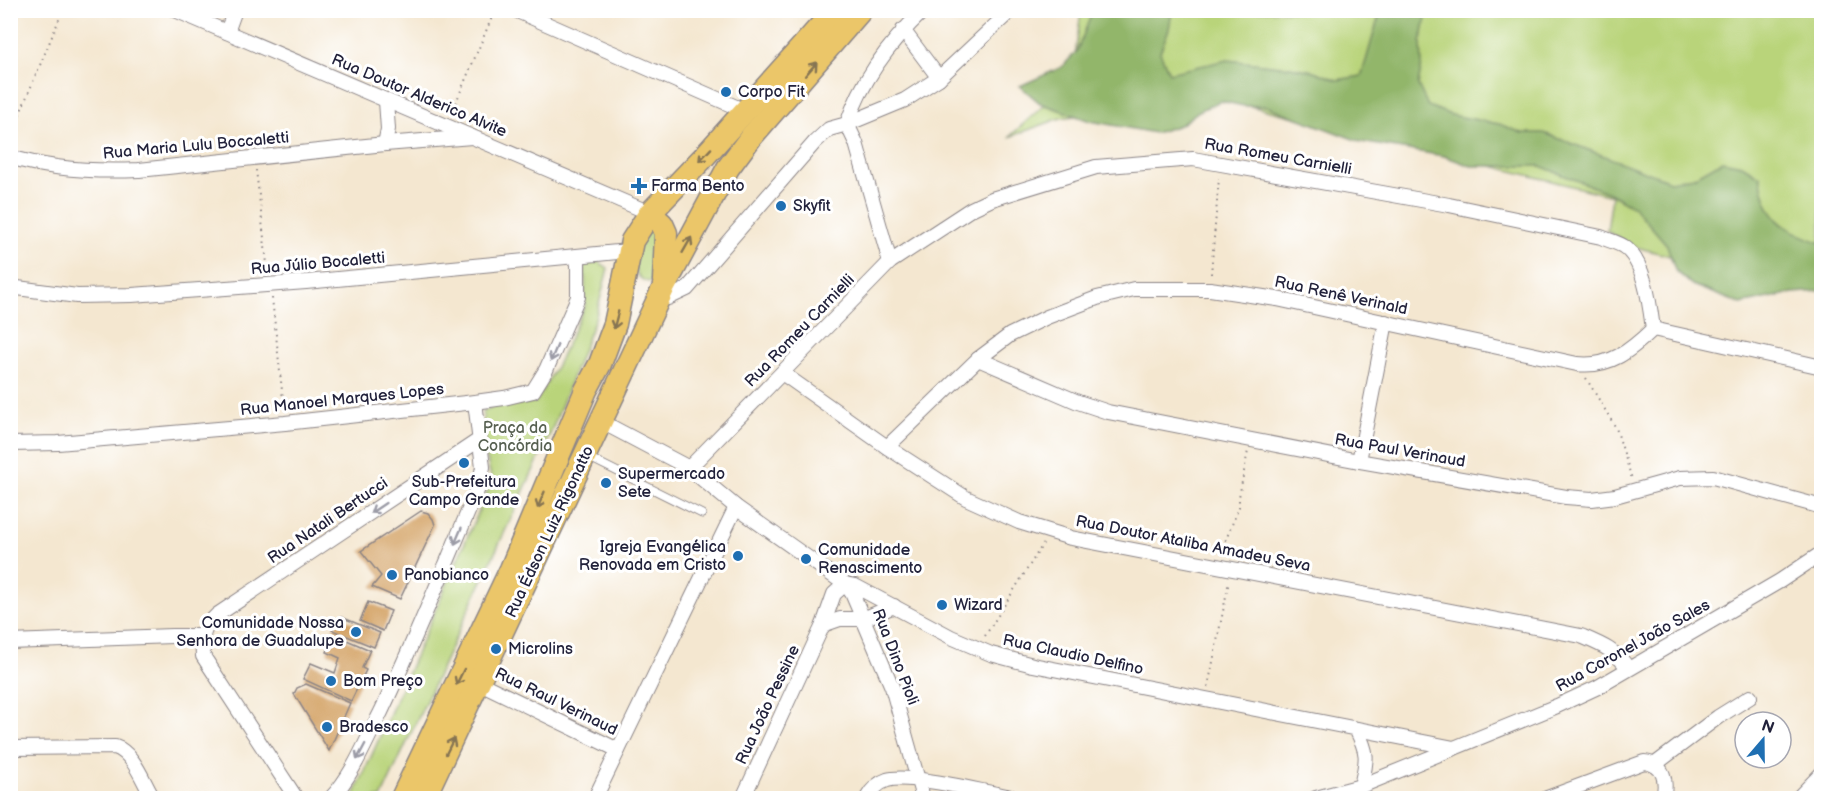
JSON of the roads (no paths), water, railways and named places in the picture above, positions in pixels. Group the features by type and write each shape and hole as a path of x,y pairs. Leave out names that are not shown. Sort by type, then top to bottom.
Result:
{"main road":[{"path":"402,798 511,569 586,390 600,364 615,324 632,241 650,213 835,10"},
{"name":"Rua Édson Luiz Rigonatto","path":"424,798 662,293 728,168 751,137 861,10"},
{"path":"628,259 629,281 633,286 639,291 662,293 666,233 662,224 650,213"},
{"path":"586,390 588,406 594,416 602,422"}],"street":[{"name":"Rua Doutor Alderico Alvite","path":"175,10 650,213"},
{"path":"227,32 235,10"},
{"path":"515,10 745,111"},
{"path":"890,262 856,143 847,124 860,89 873,68 903,30 924,10"},
{"path":"662,293 668,298 687,289 815,142 829,129 906,100 939,78 1005,16 1008,10"},
{"path":"903,30 939,78"},
{"path":"385,144 388,129 386,101"},
{"name":"Rua Maria Lulu Boccaletti","path":"10,157 63,168 100,171 139,170 474,137"},
{"name":"Rua Romeu Carnielli","path":"689,468 890,262 971,209 992,199 1096,167 1193,159 1449,205 1601,237 1624,247 1636,262 1648,294 1653,329"},
{"name":"Rua Júlio Bocaletti","path":"10,286 77,296 132,295 306,282 578,257 628,259"},
{"name":"Rua Manoel Marques Lopes","path":"10,444 58,443 285,423 504,399 533,391 540,382 578,297 578,257"},
{"name":"Rua Renê Verinald","path":"886,447 978,359 1010,335 1047,317 1097,298 1134,289 1210,289 1277,299 1577,364 1606,362 1631,350 1653,329"},
{"path":"1359,461 1386,322"},
{"path":"1653,329 1821,367"},
{"name":"Rua Paul Verinaud","path":"978,359 1078,402 1108,412 1359,461 1566,497 1592,499 1615,496 1680,478 1713,477 1821,507"},
{"name":"Rua Doutor Ataliba Amadeu Seva","path":"782,373 886,447 966,498 1019,522 1071,538 1581,636 1607,647 1620,656 1628,668"},
{"path":"331,798 339,790 361,752 405,661 475,496 483,467 475,402"},
{"name":"Rua Claudio Delfino","path":"602,422 689,468 736,507 845,584 855,586 951,637 991,654 1033,665 1454,748"},
{"name":"Rua Natali Bertucci","path":"202,636 206,625 217,615 479,440"},
{"path":"595,798 736,507"},
{"name":"Rua Coronel João Sales","path":"1316,798 1361,786 1598,687 1752,598 1821,553"},
{"name":"Rua Dino Pioli","path":"845,584 852,593 892,687 923,798"},
{"name":"Rua João Pessine","path":"743,798 823,625 834,594 845,584"},
{"path":"823,625 840,619 863,619 894,606"},
{"path":"10,642 202,636 203,656 296,798"},
{"name":"Rua Raul Verinaud","path":"480,683 618,750"},
{"path":"1654,765 1718,717 1750,697"},
{"path":"1356,729 1365,746 1367,760 1361,786"},
{"path":"10,748 120,748 129,755 153,798"},
{"path":"1547,798 1644,762 1654,765 1665,778 1666,786 1662,798"},
{"path":"1798,798 1821,773"},
{"path":"867,798 880,783 889,779 918,780 1016,798"}],"lane":[{"path":"586,456 702,514"}],"place":[{"name":"Corpo Fit","path":"726,92"},
{"name":"Farma Bento","path":"639,186"},
{"name":"Skyfit","path":"781,206"},
{"name":"Sub-Prefeitura Campo Grande","path":"464,463"},
{"name":"Supermercado Sete","path":"606,483"},
{"name":"Igreja Evangélica Renovada em Cristo","path":"738,556"},
{"name":"Comunidade Renascimento","path":"806,559"},
{"name":"Panobianco","path":"392,575"},
{"name":"Wizard","path":"942,605"},
{"name":"Comunidade Nossa Senhora de Guadalupe","path":"356,632"},
{"name":"Microlins","path":"496,649"},
{"name":"Bom Preço","path":"331,681"},
{"name":"Bradesco","path":"327,727"}],"park label":[{"name":"Praça da Concórdia","path":"515,437"}]}
